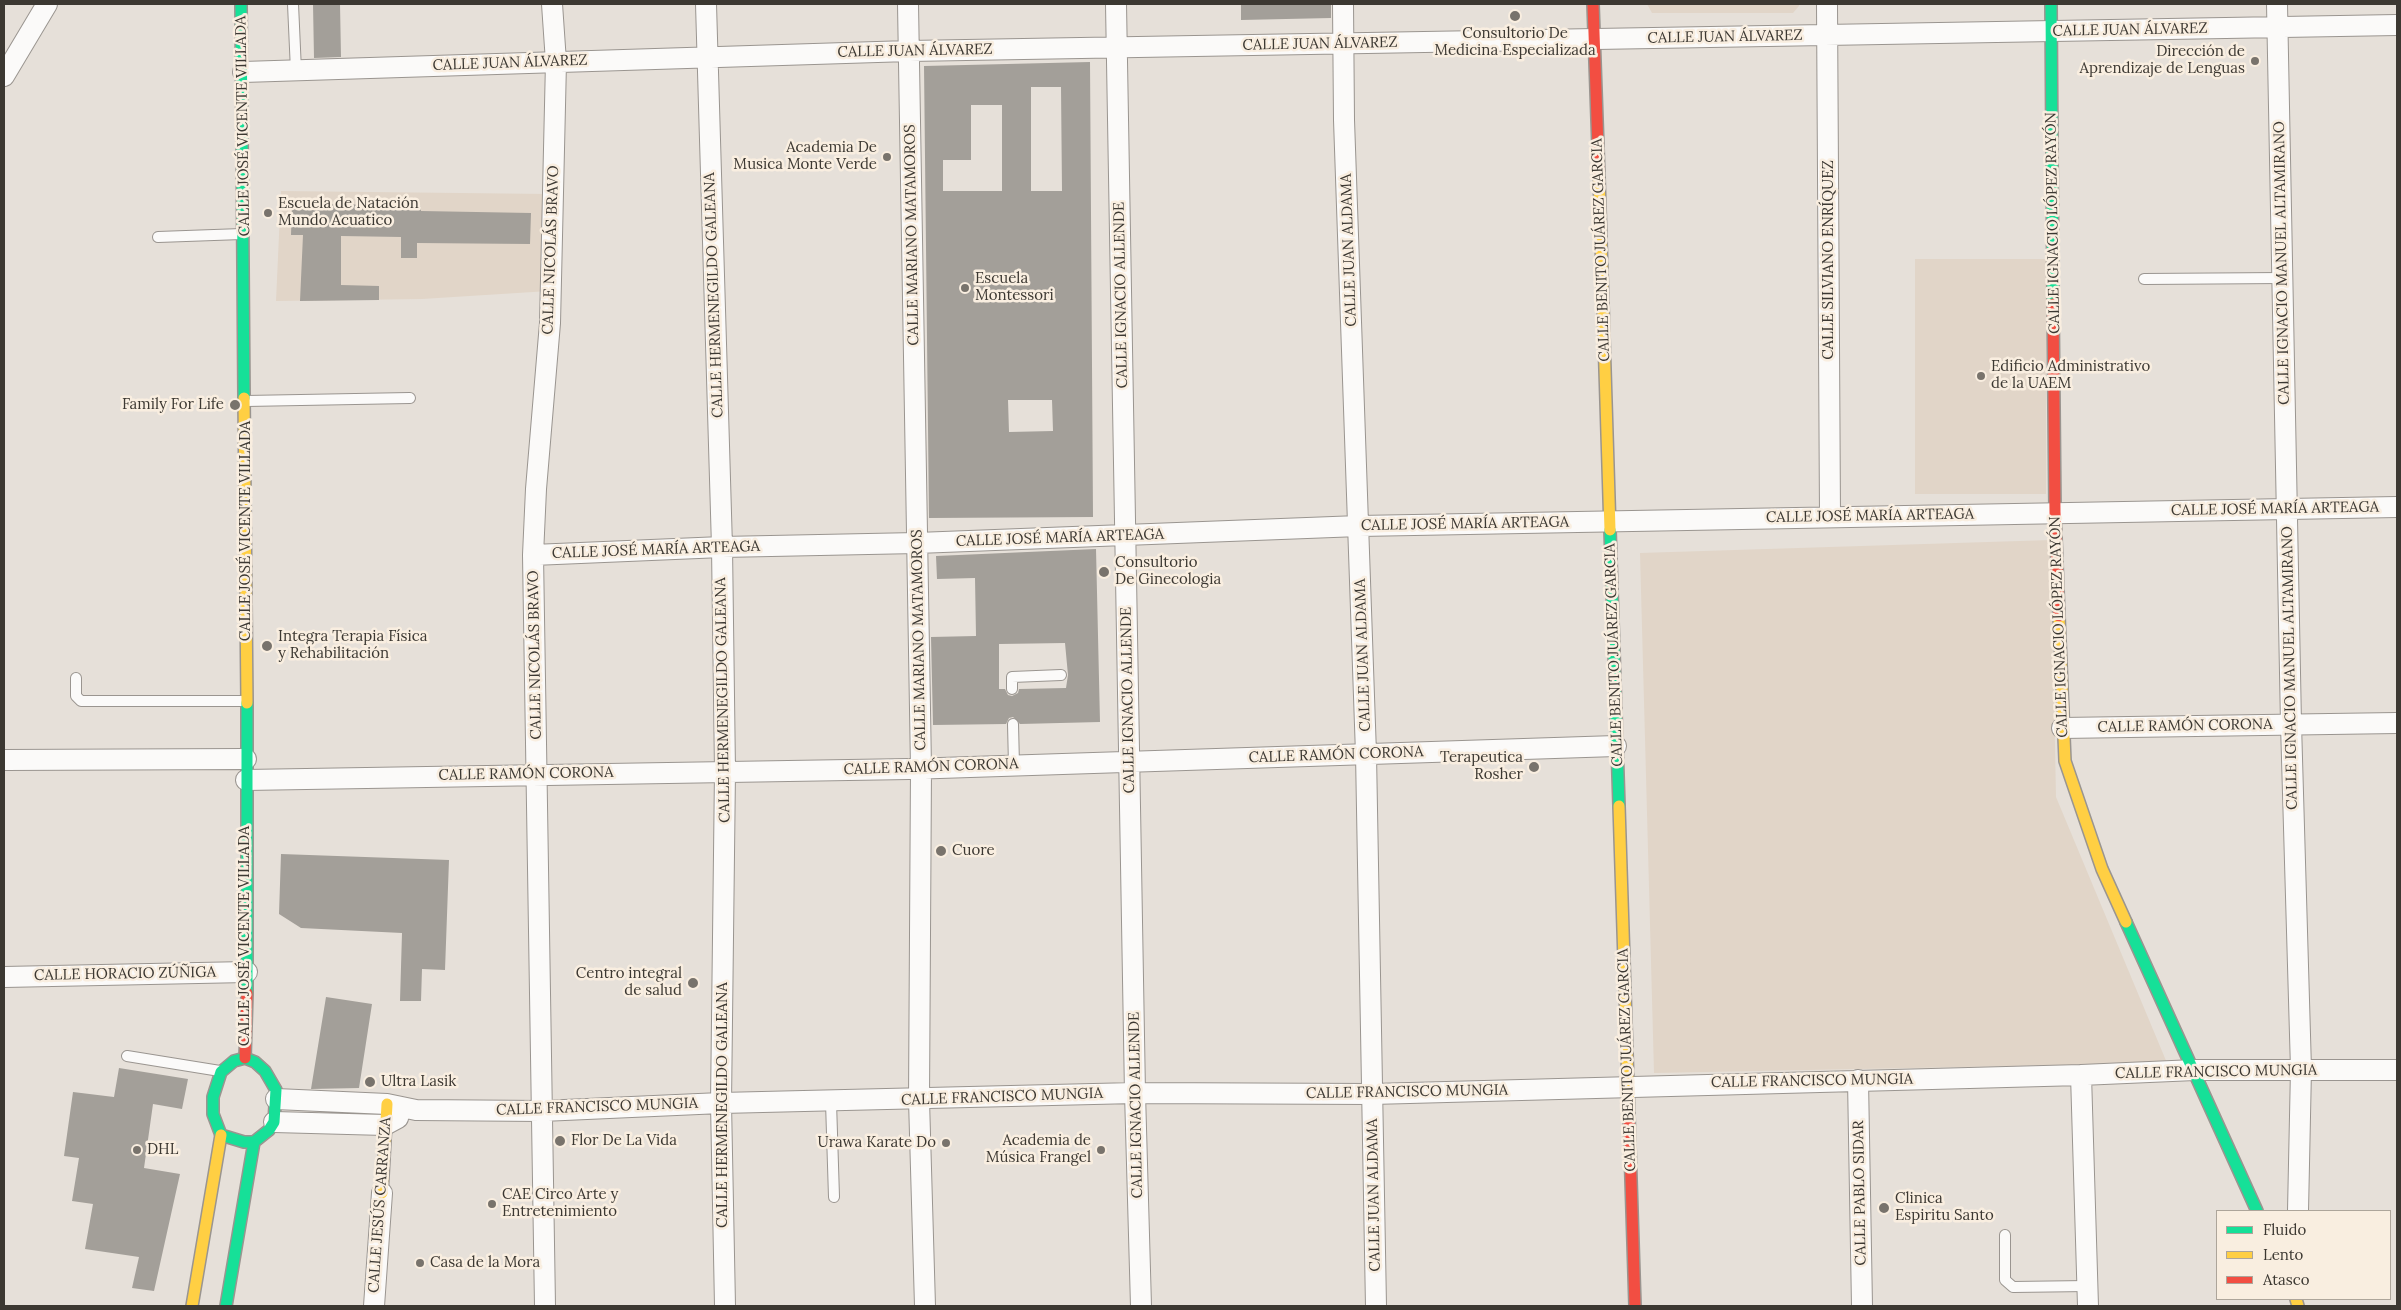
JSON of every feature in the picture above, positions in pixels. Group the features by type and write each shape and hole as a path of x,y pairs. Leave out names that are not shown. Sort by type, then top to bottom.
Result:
{"main road":[{"name":"CALLE JOSÉ VICENTE VILLADA","path":"241,4 245,401 247,972 245,1058"},
{"name":"CALLE BENITO JUÁREZ GARCIA","path":"1593,4 1635,1306"},
{"name":"CALLE IGNACIO LÓPEZ RAYÓN","path":"2051,4 2053,32 2051,93 2055,512 2062,728 2065,761 2074,792 2102,869 2258,1210"},
{"path":"192,1306 221,1135 213,1114 213,1097 221,1072 234,1061 245,1058 255,1062 270,1077 276,1090 276,1099 274,1122 269,1130 254,1142 226,1306"},
{"name":"CALLE JESÚS CARRANZA","path":"382,1193 387,1104"},
{"path":"221,1135 238,1141 254,1142"}],"street":[{"path":"4,76 47,4"},
{"name":"CALLE NICOLÁS BRAVO","path":"545,1306 534,555 536,489 550,323 556,62 552,4"},
{"name":"CALLE HERMENEGILDO GALEANA","path":"706,4 722,547 726,771 721,1104 725,1306"},
{"name":"CALLE MARIANO MATAMOROS","path":"908,4 921,768 919,1100 925,1306"},
{"name":"CALLE IGNACIO ALLENDE","path":"1116,4 1135,1093 1141,1306"},
{"name":"CALLE JUAN ALDAMA","path":"1343,4 1344,120 1366,754 1376,1306"},
{"name":"CALLE SILVIANO ENRÍQUEZ","path":"1827,4 1830,516"},
{"name":"CALLE IGNACIO MANUEL ALTAMIRANO","path":"2277,4 2290,724 2301,1069 2298,1210"},
{"name":"CALLE JUAN ÁLVAREZ","path":"243,72 909,51 2053,32 2397,24"},
{"name":"CALLE JOSÉ MARÍA ARTEAGA","path":"534,555 1359,526 2397,507"},
{"name":"CALLE RAMÓN CORONA","path":"2062,728 2397,723"},
{"name":"CALLE RAMÓN CORONA","path":"246,780 921,768 1616,746"},
{"path":"4,760 246,759"},
{"name":"CALLE HORACIO ZÚÑIGA","path":"4,977 247,972"},
{"name":"CALLE FRANCISCO MUNGIA","path":"276,1099 387,1104 416,1110 542,1110 1135,1093 1372,1094 2081,1075 2195,1070 2397,1070"},
{"path":"2081,1075 2088,1306"},
{"name":"CALLE PABLO SIDAR","path":"1858,1080 1862,1306"},
{"name":"CALLE FRANCISCO MUNGIA","path":"274,1122 385,1125 416,1110"},
{"name":"CALLE JESÚS CARRANZA","path":"374,1306 382,1193"}],"lane":[{"path":"293,4 296,70"},
{"path":"158,237 244,234"},
{"path":"2144,279 2282,278"},
{"path":"245,401 410,398"},
{"path":"1012,689 1012,677 1061,675"},
{"path":"76,678 76,696 81,701 246,701"},
{"path":"1013,724 1014,765"},
{"path":"127,1056 221,1072"},
{"path":"831,1102 834,1197"},
{"path":"2005,1235 2005,1280 2013,1287 2087,1286"}],"shaded area":[{"path":"1647,4 1799,4 1799,6 1793,13 1652,13"},
{"path":"281,191 549,194 549,291 422,299 276,301"},
{"name":"Edificio Administrativo de la UAEM","path":"1915,259 2046,259 2046,494 1915,494"},
{"path":"2051,540 2056,797 2167,1063 1654,1073 1640,553"}],"building":[{"path":"313,4 340,4 341,57 314,58"},
{"path":"1241,4 1331,4 1331,18 1241,20"},
{"path":"1090,62 1093,517 929,518 924,66","holes":["1031,87 1061,87 1062,191 1031,191","971,105 1002,105 1002,191 943,191 943,160 971,160","1008,400 1052,400 1053,431 1009,432"]},
{"path":"292,203 421,206 421,211 531,213 530,244 417,243 417,258 401,258 401,237 341,236 341,285 379,286 379,300 300,301 303,235 291,235"},
{"path":"1096,549 1100,722 1020,724 1013,717 1009,718 1006,724 933,725 931,637 976,636 975,578 937,579 936,556","holes":["1065,643 1068,675 1066,688 1019,689 1018,693 1012,696 1008,695 1005,689 999,689 999,644"]},
{"path":"281,854 449,860 445,970 422,969 421,1001 400,1001 402,933 301,928 279,914"},
{"path":"326,997 372,1004 359,1088 311,1089"},
{"path":"119,1068 188,1079 182,1109 153,1104 144,1168 180,1174 154,1291 132,1288 139,1257 85,1249 93,1204 72,1201 79,1158 64,1156 73,1092 114,1097"}],"traffic: fast":[{"path":"241,4 244,398"},
{"path":"2051,4 2053,304"},
{"path":"1610,530 1619,806"},
{"path":"247,703 247,993"},
{"path":"2126,922 2257,1210"},
{"path":"245,1058 255,1062 265,1071 276,1090 274,1122 269,1130 254,1142 244,1142 221,1135 213,1114 213,1097 221,1072 234,1061 245,1058"},
{"path":"226,1306 254,1142"}],"traffic: slow":[{"path":"1599,177 1610,530"},
{"path":"244,398 247,703"},
{"path":"2059,616 2065,761 2102,869 2126,922"},
{"path":"1619,806 1629,1116"},
{"path":"382,1193 387,1104"},
{"path":"192,1306 221,1135"},
{"path":"2296,1300 2298,1306"}],"traffic: jam":[{"path":"1593,4 1599,177"},
{"path":"2053,304 2055,512 2059,616"},
{"path":"245,1058 247,993"},
{"path":"1629,1116 1635,1306"}],"place":[{"name":"Consultorio De Medicina Especializada","path":"1515,16"},
{"name":"Dirección de Aprendizaje de Lenguas","path":"2255,61"},
{"name":"Academia De Musica Monte Verde","path":"887,157"},
{"name":"Escuela de Natación Mundo Acuatico","path":"268,213"},
{"name":"Escuela Montessori","path":"965,288"},
{"name":"Edificio Administrativo de la UAEM","path":"1981,376"},
{"name":"Family For Life","path":"235,405"},
{"name":"Consultorio De Ginecologia","path":"1104,572"},
{"name":"Integra Terapia Física y Rehabilitación","path":"267,646"},
{"name":"Terapeutica Rosher","path":"1534,767"},
{"name":"Cuore","path":"941,851"},
{"name":"Centro integral de salud","path":"693,983"},
{"name":"Ultra Lasik","path":"370,1082"},
{"name":"Flor De La Vida","path":"560,1141"},
{"name":"Urawa Karate Do","path":"946,1143"},
{"name":"DHL","path":"137,1150"},
{"name":"Academia de Música Frangel","path":"1101,1150"},
{"name":"CAE Circo Arte y Entretenimiento","path":"492,1204"},
{"name":"Clinica Espiritu Santo","path":"1884,1208"},
{"name":"Casa de la Mora","path":"420,1263"}]}
